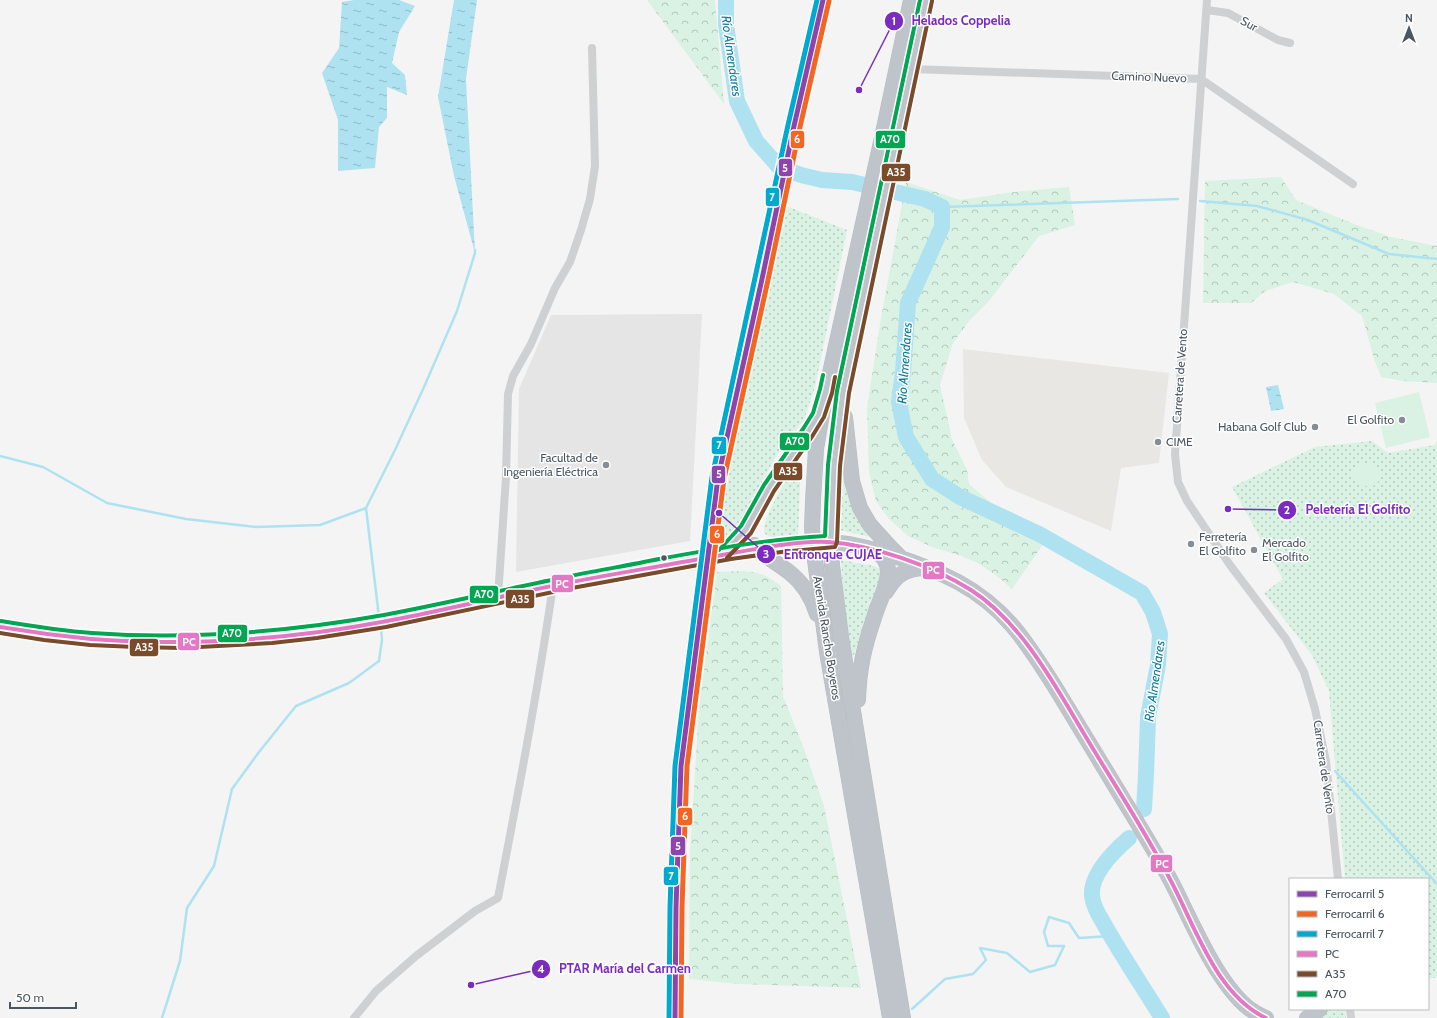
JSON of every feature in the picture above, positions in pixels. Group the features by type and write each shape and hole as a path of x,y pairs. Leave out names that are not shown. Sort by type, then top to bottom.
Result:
{"highway":[{"name":"Avenida Rancho Boyeros","path":"903,1018 841,637 831,542 834,466 844,392 871,257 911,0"},
{"name":"Avenida Rancho Boyeros","path":"890,1018 827,652 813,542 813,501 816,449 826,391 856,254 890,134 911,69 926,0"},
{"path":"723,554 740,537 751,521 769,488 808,432 818,415 826,391"},
{"path":"844,392 852,481 857,500 870,525 904,560"},
{"path":"751,521 749,535 751,542 757,549 795,577 807,592 813,603 827,652"},
{"path":"0,627 72,637 137,641 208,642 325,631 360,626 553,586 757,549 813,542 831,542 875,551 904,560 950,578 979,595 998,610 1018,631 1037,658 1166,871 1211,959 1228,986 1245,1006 1256,1014 1266,1018"},
{"path":"858,739 858,703 861,664 867,637 888,576 888,567 885,559 875,551"},
{"path":"882,597 890,584 900,574 913,569 926,568"},
{"path":"1307,1018 1319,1010"}],"street":[{"name":"Carretera de Vento","path":"1207,0 1175,454 1177,474 1181,490 1187,500 1230,565 1286,640 1304,672 1315,709 1326,761 1338,878"},
{"name":"Sur","path":"1207,10 1228,13 1278,40 1290,43"},
{"path":"498,597 506,477 508,394 513,376 531,344 555,288 570,262 590,198 596,166 592,48"},
{"name":"Camino Nuevo","path":"911,69 1201,79 1353,184"},
{"path":"354,1018 376,991 416,956 475,911 498,898 522,773 553,586"}],"shaded area":[{"name":"Facultad de Ingeniería Eléctrica","path":"702,314 690,541 516,572 519,389 551,315"},
{"name":"CIME","path":"963,349 1169,373 1159,463 1121,468 1111,531 1006,487 982,460 964,418"}],"green space":[{"path":"647,0 715,0 724,104"},
{"path":"1281,177 1296,200 1354,224 1391,237 1437,246 1437,383 1403,381 1381,377 1374,359 1362,316 1334,294 1293,282 1265,291 1251,303 1203,303 1205,181"},
{"path":"906,182 960,200 1014,192 1069,187 1075,225 1039,236 989,301 969,321 953,343 940,385 952,439 967,470 969,484 1042,546 1012,589 997,576 978,563 932,547 908,536 889,519 876,501 869,473 867,408 880,324"},
{"path":"786,206 847,230 819,368 814,390 804,420 776,456 754,496 746,516 735,533 718,544 726,466 747,365"},
{"name":"El Golfito","path":"1419,392 1430,437 1386,448 1375,403"},
{"path":"844,435 875,538 838,529"},
{"path":"1437,440 1437,977 1429,979 1429,878 1345,878 1329,691 1312,655 1264,593 1283,579 1232,487 1315,447 1372,441 1388,453 1435,445"},
{"path":"797,462 801,464 798,534 772,537 764,532 767,516"},
{"path":"1362,464 1373,464 1379,474 1378,482 1371,488 1361,484 1353,476 1353,468"},
{"path":"841,560 874,566 883,570 854,655 851,656 844,605"},
{"path":"742,571 763,575 772,579 781,586 783,696 803,746 824,806 861,988 738,984 689,979 690,853 699,707 717,572"},
{"path":"1325,1010 1345,1010 1346,1018 1322,1018"}],"water":[{"path":"354,0 399,0 415,6 399,32 392,63 405,75 407,95 387,87 387,118 379,127 375,168 338,171 338,120 322,73 339,48 342,2"},
{"path":"454,0 477,0 466,79 475,253 454,176 438,97"},
{"path":"1278,385 1284,409 1271,411 1266,387"}],"waterway":[{"name":"Río Almendares","path":"726,0 726,25 737,101 756,141 779,167 801,175 822,180 852,182 925,199 942,207 942,227 908,303 903,372 899,402 906,437 932,479 960,497 1039,534 1142,593 1153,612 1160,634 1158,665 1148,717 1144,809"},
{"path":"942,207 1178,199"},
{"path":"1200,201 1257,206 1308,220 1389,254 1437,259"},
{"path":"379,617 366,508 395,450 457,311 475,250"},
{"path":"0,456 43,467 107,503 186,519 256,527 320,525 366,508"},
{"path":"162,1018 180,961 187,908 214,866 232,789 259,752 296,706 349,683 379,661 382,640 381,628"},
{"path":"1335,771 1437,884"},
{"name":"Río Almendares","path":"1129,838 1110,856 1099,871 1092,888 1092,896 1098,914 1162,1018"},
{"path":"912,1009 945,979 973,974 986,960 980,948 1007,953 1030,972 1055,965 1064,946 1048,946 1044,932 1049,917 1069,923 1079,938 1111,936"}],"rail line":[{"name":"7","path":"669,1018 670,907 675,766 712,477 788,125 817,0"},
{"name":"5","path":"675,1018 676,907 681,766 718,478 794,126 823,0"},
{"name":"6","path":"681,1018 682,907 687,766 724,479 800,127 829,1"}],"transit line":[{"name":"A70","path":"1,621 69,631 129,635 202,635 275,630 384,615 573,575 659,559 762,542 825,536 828,465 837,391 920,0"},
{"name":"A35","path":"0,633 90,645 135,647 181,648 272,643 317,638 386,627 572,588 731,559 781,552 835,547 837,542 840,466 849,393 932,1"},
{"name":"A70","path":"719,550 741,526 764,485 813,413 823,375"},
{"name":"A35","path":"727,558 751,533 774,491 824,417 832,393 835,377"},
{"name":"PC","path":"0,627 68,637 119,641 205,642 262,638 319,632 371,624 565,583 782,545 805,542 828,542 864,547 883,552 921,565 956,581 991,605 1009,622 1041,664 1144,833 1172,883 1199,940 1221,977 1234,994 1249,1007 1266,1018"}],"place":[{"name":"Helados Coppelia","path":"859,90"},
{"name":"El Golfito","path":"1402,420"},
{"name":"Habana Golf Club","path":"1315,427"},
{"name":"CIME","path":"1158,442"},
{"name":"Facultad de Ingeniería Eléctrica","path":"606,465"},
{"name":"Peletería El Golfito","path":"1228,509"},
{"name":"Entronque CUJAE","path":"719,513"},
{"name":"Ferretería El Golfito","path":"1191,544"},
{"name":"Mercado El Golfito","path":"1254,550"},
{"name":"PTAR María del Carmen","path":"471,985"}]}
